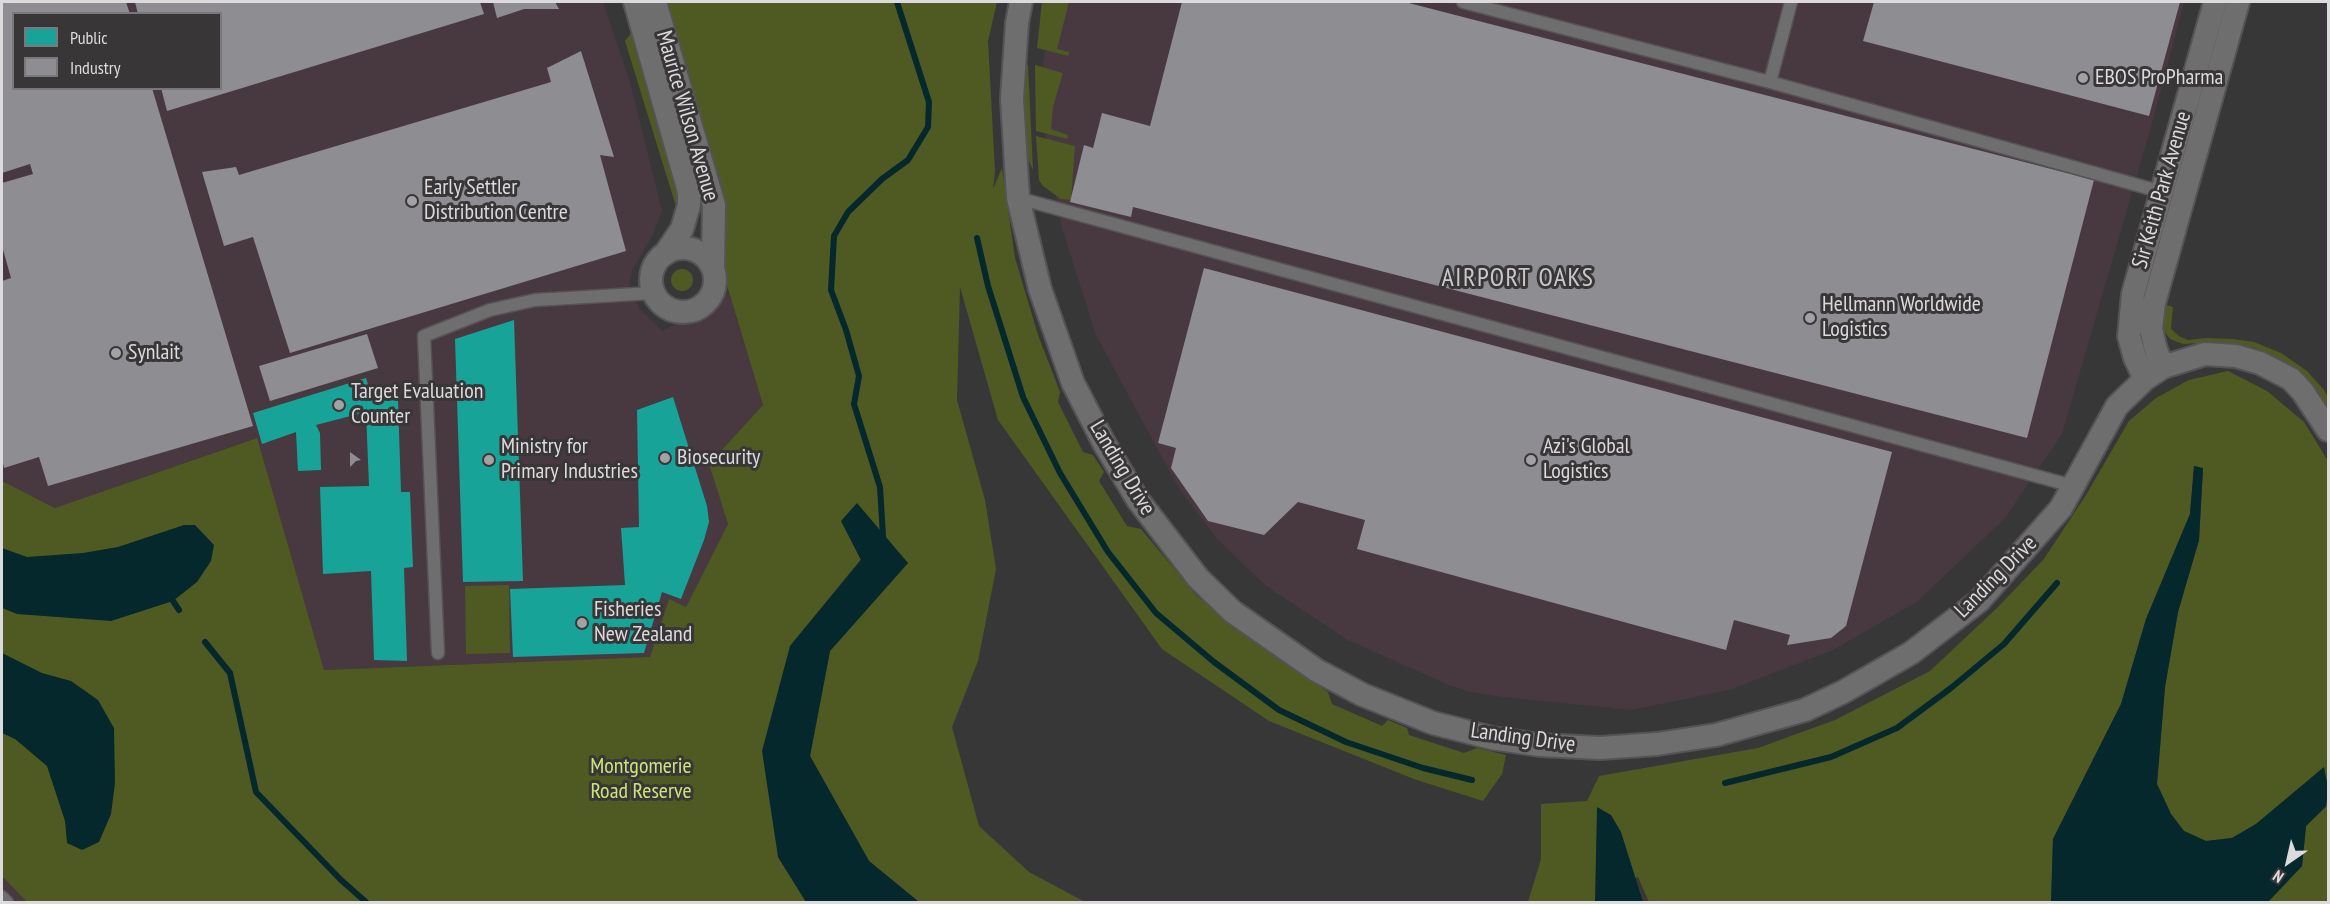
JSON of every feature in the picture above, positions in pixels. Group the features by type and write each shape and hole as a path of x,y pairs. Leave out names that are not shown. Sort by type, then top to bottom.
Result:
{"street":[{"name":"Maurice Wilson Avenue","path":"635,2 689,192 689,205 682,229 652,271 653,293 666,307 675,311 693,311 702,306 713,291 715,282 713,268 714,206 655,2"},
{"name":"Landing Drive","path":"1021,2 1017,23 1012,99 1018,198 1040,289 1073,383 1138,500 1198,578 1233,612 1316,670 1363,695 1434,723 1492,738 1540,745 1600,748 1657,744 1716,735 1805,710 1843,692 1911,653 1979,601 2061,508 2117,406 2154,373 2205,354 2236,356 2260,363 2291,379 2303,392 2328,430"},
{"name":"Sir Keith Park Avenue","path":"2154,373 2135,358 2129,336 2133,294 2215,2"},
{"name":"Sir Keith Park Avenue","path":"2154,373 2156,350 2151,329 2154,303 2238,2"},
{"path":"664,254 682,248 692,250 700,254 713,268"}],"lane":[{"path":"1463,2 1770,82 2162,192"},
{"path":"1770,82 1791,2"},
{"path":"1018,198 2073,486"},
{"path":"438,653 424,336 490,310 535,300 653,293"},
{"path":"2,897 7,903"}],"shaded area":[{"path":"2,2 603,2 630,82 662,211 652,236 632,271 629,286 640,310 663,331 729,293 763,405 709,464 728,524 686,607 669,600 650,657 324,670 256,438 55,508 2,481"},
{"path":"1054,2 2184,2 2153,120 2062,434 2005,518 1918,601 1833,650 1729,690 1631,710 1504,697 1470,692 1449,685 1348,640 1266,586 1217,539 1178,487 1096,335 1062,228 1046,143 1043,63"},
{"path":"2,876 27,902 2,902"}],"green space":[{"name":"Montgomerie Road Reserve","path":"665,2 997,2 988,41 995,171 993,189 1002,168 1015,258 1038,335 1060,392 1058,402 1083,452 1093,455 1104,472 1099,481 1127,526 1141,529 1197,596 1276,657 1328,692 1332,704 1382,726 1388,720 1407,728 1409,735 1464,753 1477,748 1506,755 1502,774 1483,801 1414,779 1269,721 1162,649 998,420 960,287 957,400 985,500 996,569 978,661 952,727 979,826 1029,872 1085,902 919,902 869,861 810,756 830,651 908,563 841,521 861,559 790,646 778,857 806,902 27,902 2,876 2,481 55,508 257,438 324,670 650,657 669,599 686,607 728,524 709,464 763,405 723,272 725,215 718,174"},
{"path":"1042,2 1069,2 1057,49 1069,52 1068,56 1037,48"},
{"path":"635,28 680,183 678,213 625,41"},
{"path":"1024,65 1028,65 1033,170 1025,152"},
{"path":"1035,65 1063,73 1053,107 1051,129 1068,135 1067,139 1036,131"},
{"path":"1036,136 1075,146 1071,200 1061,199 1043,186 1039,180"},
{"path":"682,269 692,276 693,280 686,290 682,291 672,284 671,280 678,270"},
{"path":"2163,304 2173,307 2171,329 2180,337 2188,340 2206,338 2254,342 2281,353 2307,371 2324,390 2328,397 2328,408 2317,390 2295,368 2256,348 2215,342 2183,344 2170,339 2162,328"},
{"path":"2228,371 2267,391 2304,422 2328,461 2328,787 2323,768 2256,824 2232,838 2206,841 2184,831 2171,814 2157,784 2165,687 2178,612 2199,540 2203,469 2194,466 2190,514 2146,619 2121,704 2053,839 2051,902 1649,902 1638,877 1628,879 1615,902 1528,902 1541,859 1541,804 1587,801 1599,776 1758,748 1835,720 1930,671 1997,608 2044,559 2086,495 2129,421 2156,398 2189,380"},
{"path":"509,585 510,653 466,654 465,586"},
{"path":"2328,796 2328,902 2268,902 2302,866 2306,826 2326,807"}],"water":[{"path":"2194,466 2203,468 2199,540 2178,612 2165,687 2157,784 2171,814 2184,831 2206,841 2232,838 2256,824 2324,767 2328,787 2326,806 2306,826 2302,866 2268,902 2051,902 2053,839 2121,704 2146,619 2190,514"},
{"path":"857,503 908,563 830,651 810,756 869,861 919,902 806,902 778,857 762,751 790,646 861,560 841,521"},
{"path":"184,525 195,525 214,545 211,561 197,582 173,601 111,621 17,614 2,608 2,548 27,557 83,553 118,547"},
{"path":"2,653 42,673 71,681 98,700 114,728 115,783 111,814 99,842 82,850 67,843 65,821 47,766 15,739 2,733"},
{"path":"1597,807 1611,815 1621,832 1643,902 1595,902"}],"building: Public":[{"name":"Ministry for Primary Industries","path":"514,320 523,581 463,582 455,339"},
{"path":"366,378 373,401 398,400 401,492 410,492 413,567 404,568 407,661 374,660 371,571 323,574 320,487 369,486 366,412 316,425 320,433 321,470 298,471 296,432 262,444 253,413"},
{"path":"673,397 707,506 709,522 681,599 662,592 644,653 513,657 510,589 625,585 621,528 639,527 637,410"}],"building: Industry":[{"name":"Synlait","path":"2,2 126,2 129,12 12,12 12,90 153,90 253,426 48,486 39,457 4,468 2,458 2,281 11,278 2,246 2,183 33,174 30,164 2,173"},
{"path":"135,2 480,2 484,14 167,111 162,90 222,90 222,12 138,12"},
{"path":"493,2 555,2 559,9 524,9 497,18"},
{"name":"Hellmann Worldwide Logistics","path":"1182,2 1405,2 2094,180 2027,438 1133,207 1131,217 1070,202 1084,145 1093,148 1102,113 1150,126"},
{"name":"EBOS ProPharma","path":"1874,2 2180,2 2149,116 1863,41"},
{"name":"Early Settler Distribution Centre","path":"581,51 614,157 600,155 626,251 290,353 253,237 224,246 202,172 236,167 239,175 551,82 547,68"},
{"name":"Azi's Global Logistics","path":"1204,268 1892,452 1846,626 1831,638 1787,645 1790,635 1734,620 1726,650 1357,549 1365,520 1298,502 1264,535 1208,521 1171,468 1176,448 1158,443"},
{"path":"367,334 378,368 270,401 259,366"},
{"path":"350,452 361,460 356,461 350,467"}],"waterway":[{"path":"883,536 880,487 854,404 859,376 846,330 831,290 834,236 848,212 882,179 908,160 928,127 929,102 897,2"},
{"path":"977,238 988,286 1023,397 1060,473 1108,552 1156,613 1214,662 1279,710 1346,742 1423,768 1472,780"},
{"path":"1725,783 1831,757 1897,728 1951,688 2004,644 2057,583"},
{"path":"173,601 179,610"},
{"path":"205,642 230,673 256,792 341,880 366,902"}],"place":[{"name":"EBOS ProPharma","path":"2083,78"},
{"name":"Early Settler Distribution Centre","path":"412,201"},
{"name":"Hellmann Worldwide Logistics","path":"1810,318"},
{"name":"Synlait","path":"116,353"},
{"name":"Target Evaluation Counter","path":"339,405"},
{"name":"Biosecurity","path":"665,458"},
{"name":"Ministry for Primary Industries","path":"489,460"},
{"name":"Azi's Global Logistics","path":"1531,460"},
{"name":"Fisheries New Zealand","path":"582,623"}],"district":[{"name":"AIRPORT OAKS","path":"1518,279"}]}
